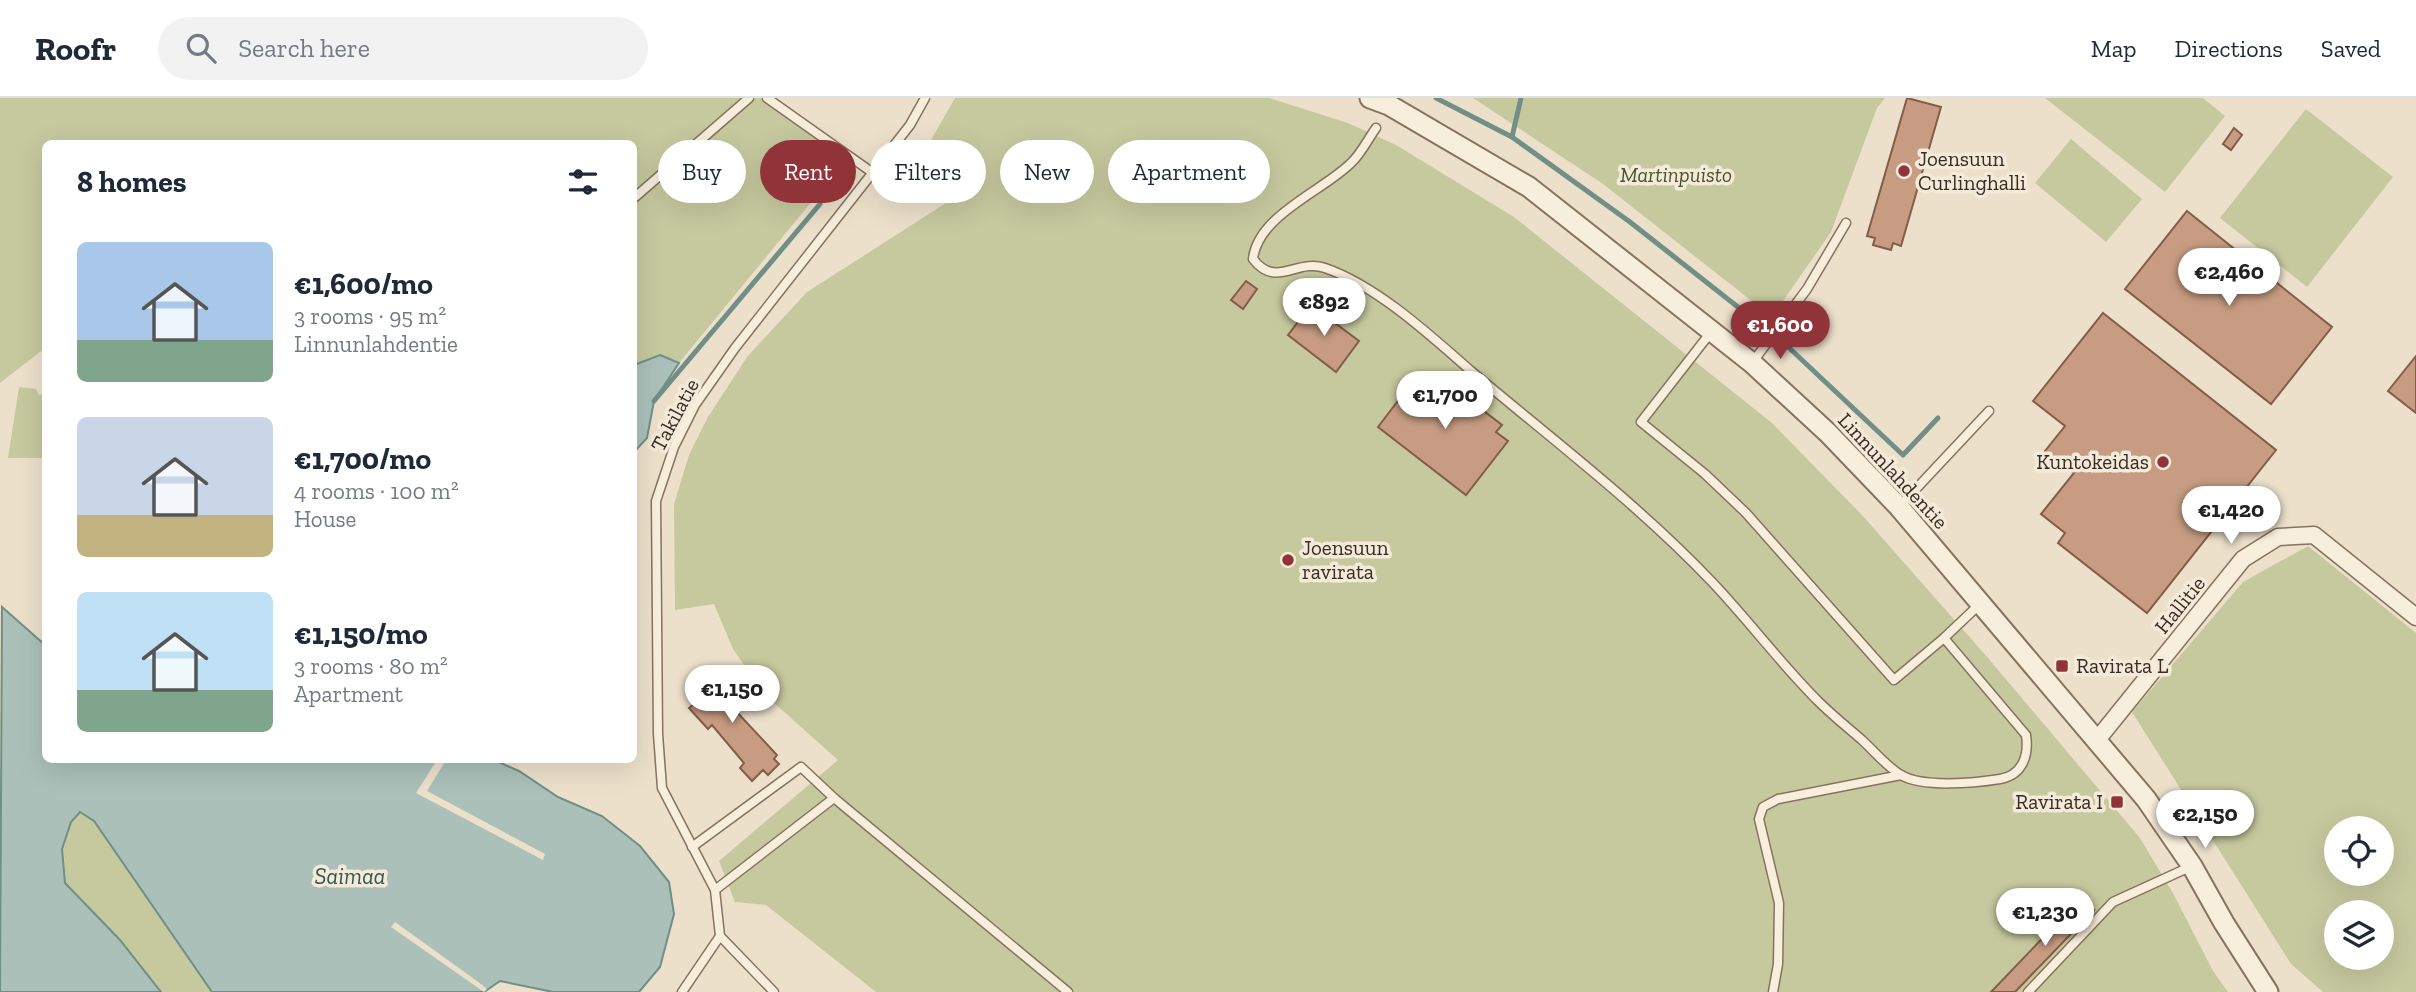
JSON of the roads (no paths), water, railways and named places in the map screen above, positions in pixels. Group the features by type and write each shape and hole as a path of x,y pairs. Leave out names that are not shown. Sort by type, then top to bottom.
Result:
{"street":[{"name":"Linnunlahdentie","path":"1370,98 1391,101 1529,187 1752,363 1828,433 1899,507 2146,799 2192,866 2268,992"},
{"name":"Hallitie","path":"2097,740 2243,559 2278,537 2314,535 2416,617"}],"lane":[{"path":"637,195 748,98"},
{"path":"767,98 870,171"},
{"name":"Takilatie","path":"898,140 925,98"},
{"path":"1376,128 1352,162 1284,211 1270,226 1254,251 1253,259 1260,268 1272,273 1303,267 1323,267 1375,294 1444,347 1643,514 1713,583 1818,701 1901,775 1922,781 2004,779 2021,767 2028,749 2026,735 1944,638"},
{"name":"Takilatie","path":"720,936 715,890 662,788 657,734 656,501 674,447 695,405 735,348 870,177"},
{"path":"1752,363 1807,289 1846,223"},
{"path":"1712,332 1641,422 1705,474 1746,513 1894,680 1981,604"},
{"path":"1899,507 1989,411"},
{"path":"692,847 801,767 834,798 1068,992"},
{"path":"1773,992 1778,964 1779,903 1759,819 1763,807 1778,799 1901,775"},
{"path":"715,890 834,798"},
{"path":"2028,992 2113,902 2192,866"},
{"path":"682,992 720,936 774,992"}],"water":[{"path":"660,355 679,363 654,401 647,438 637,449 637,364"},
{"name":"Saimaa","path":"2,607 42,642 42,763 501,763 519,771 558,797 602,816 640,846 669,882 674,914 660,967 639,992 553,992 500,981 484,992 212,992 94,821 80,812 71,822 62,849 65,883 120,940 161,992 0,992"}],"waterway":[{"path":"1436,98 1512,137 1521,98"},
{"path":"1512,137 1630,222 1762,326"},
{"path":"654,401 820,204"},
{"path":"1785,344 1903,455 1938,418"}],"place":[{"name":"Joensuun Curlinghalli","path":"1904,171"},
{"name":"Kuntokeidas","path":"2163,462"},
{"name":"Joensuun ravirata","path":"1288,560"},
{"name":"Ravirata L","path":"2062,666"},
{"name":"Ravirata I","path":"2117,802"}],"park label":[{"name":"Martinpuisto","path":"1676,175"}]}
